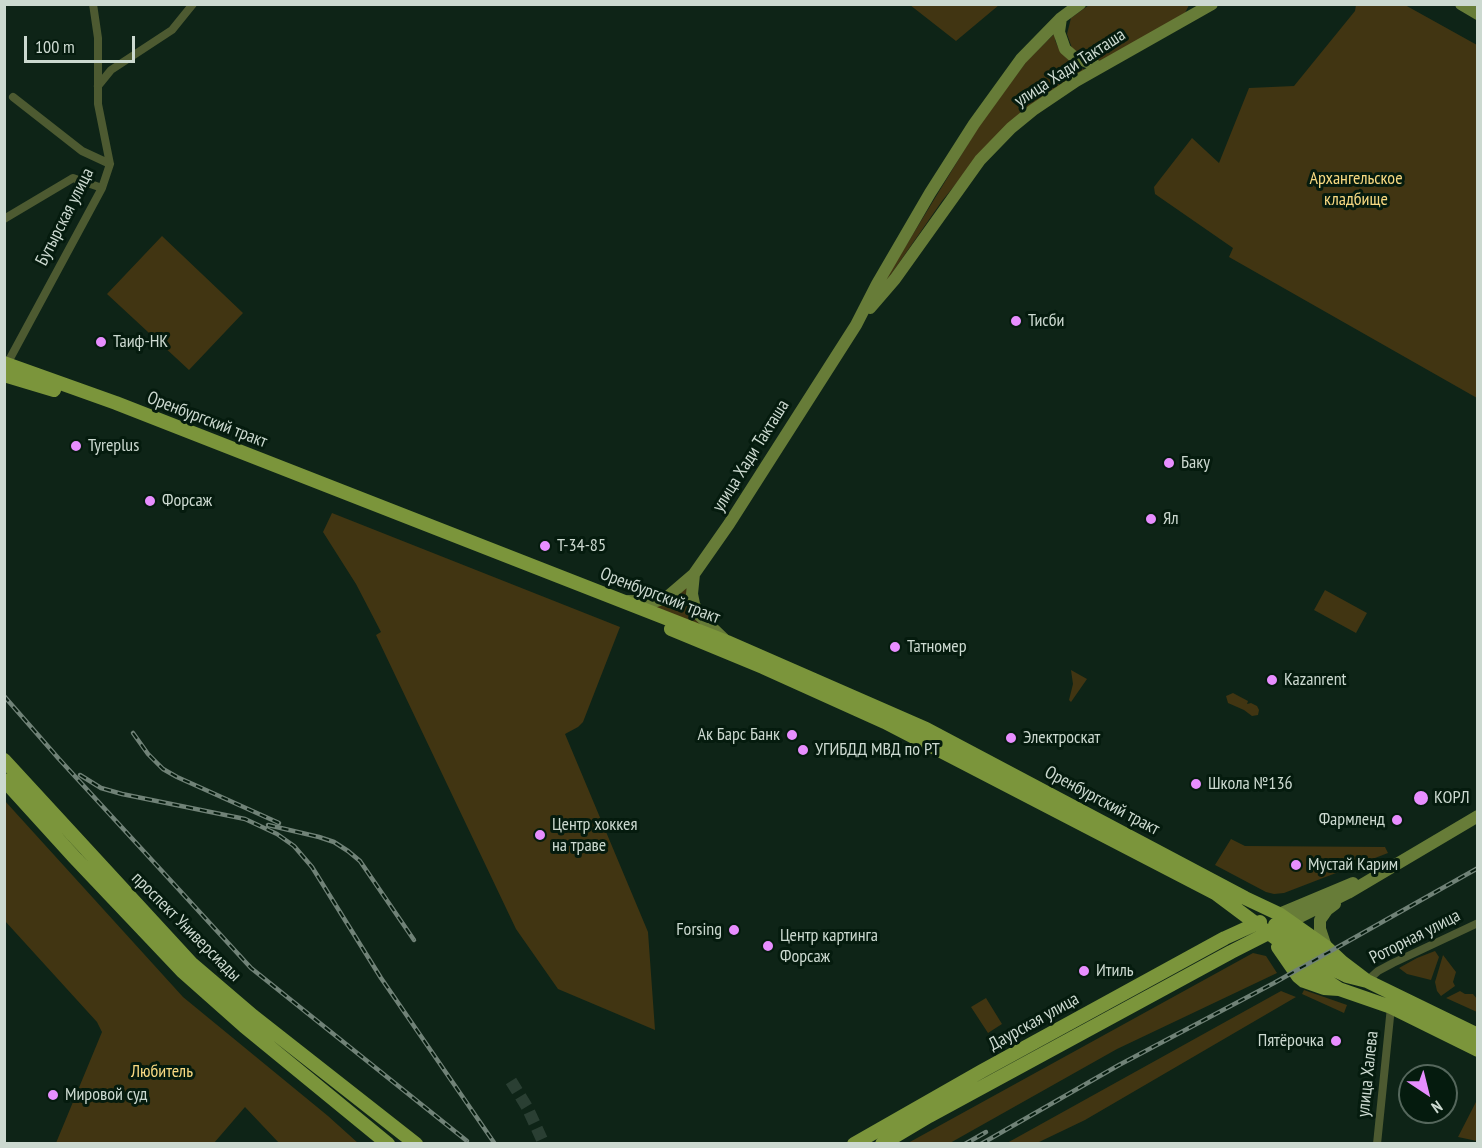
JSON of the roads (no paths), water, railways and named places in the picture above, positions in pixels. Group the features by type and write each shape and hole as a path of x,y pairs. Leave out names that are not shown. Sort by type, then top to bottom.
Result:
{"main road":[{"name":"Оренбургский тракт","path":"5,367 116,403 623,601 727,642 926,729 1245,898 1279,924"},
{"name":"Оренбургский тракт","path":"5,367 65,394 632,612 763,667 922,740 1215,892 1255,924 1279,924"},
{"name":"проспект Универсиады","path":"4,760 191,963 253,1016 416,1143"},
{"name":"проспект Универсиады","path":"4,780 182,971 244,1026 388,1143"},
{"name":"Даурская улица","path":"882,1143 925,1110 1255,924 1279,924"},
{"name":"Даурская улица","path":"854,1143 925,1110 1279,924"},
{"path":"1279,924 1326,946 1367,981 1478,1035"},
{"path":"1279,924 1327,966 1347,976 1367,981"},
{"path":"1279,924 1290,949 1316,973 1339,989 1391,1007 1478,1050"}],"street":[{"name":"Бутырская улица","path":"5,367 102,188 110,164 98,104 98,38 93,4"},
{"path":"98,86 111,70 172,30 193,4"},
{"name":"улица Хади Такташа","path":"623,601 652,602 666,598 694,574 729,524 856,325 924,203 974,124 1022,59 1061,18 1080,4"},
{"path":"1184,21 1191,4"},
{"name":"улица Хади Такташа","path":"856,325 894,279 980,160 1011,128 1033,110 1099,67 1212,4"},
{"path":"1461,4 1478,14"},
{"path":"1061,18 1059,32 1065,49 1073,56 1099,67"},
{"path":"13,97 82,151 110,164"},
{"path":"4,219 73,178 102,188"},
{"path":"694,574 692,594 699,615 727,642"},
{"name":"Даурская улица","path":"1279,924 1348,893 1478,816"},
{"name":"Даурская улица","path":"1279,924 1398,864"},
{"path":"1326,946 1320,929 1320,920 1327,910 1348,893"},
{"name":"Роторная улица","path":"1367,981 1378,971 1393,963 1478,923"},
{"name":"улица Халева","path":"1377,1143 1391,1007"}],"tunnel":[{"path":"511,1081 527,1107 544,1144"}],"railway":[{"path":"4,696 251,968 467,1141"},
{"path":"133,733 148,754 163,769 279,823"},
{"path":"80,775 101,788 122,794 245,819 277,834 294,846 312,867 381,978 495,1144"},
{"path":"268,825 319,837 334,842 348,851 360,861 414,940"},
{"path":"981,1144 1119,1065 1274,983 1478,868"},
{"path":"965,1144 986,1132"}],"place":[{"name":"Тисби","path":"1016,321"},
{"name":"Таиф-НК","path":"101,342"},
{"name":"Tyreplus","path":"76,446"},
{"name":"Баку","path":"1169,463"},
{"name":"Форсаж","path":"150,501"},
{"name":"Ял","path":"1151,519"},
{"name":"T-34-85","path":"545,546"},
{"name":"Татномер","path":"895,647"},
{"name":"Kazanrent","path":"1272,680"},
{"name":"Ак Барс Банк","path":"792,735"},
{"name":"Электроскат","path":"1011,738"},
{"name":"УГИБДД МВД по РТ","path":"803,750"},
{"name":"Школа №136","path":"1196,784"},
{"name":"КОРЛ","path":"1421,798"},
{"name":"Фармленд","path":"1397,820"},
{"name":"Центр хоккея на траве","path":"540,835"},
{"name":"Мустай Карим","path":"1296,865"},
{"name":"Forsing","path":"734,930"},
{"name":"Центр картинга Форсаж","path":"768,946"},
{"name":"Итиль","path":"1084,971"},
{"name":"Пятёрочка","path":"1336,1041"},
{"name":"Мировой суд","path":"53,1095"}],"park label":[{"name":"Архангельское кладбище","path":"1356,189"},
{"name":"Любитель","path":"162,1072"}]}
